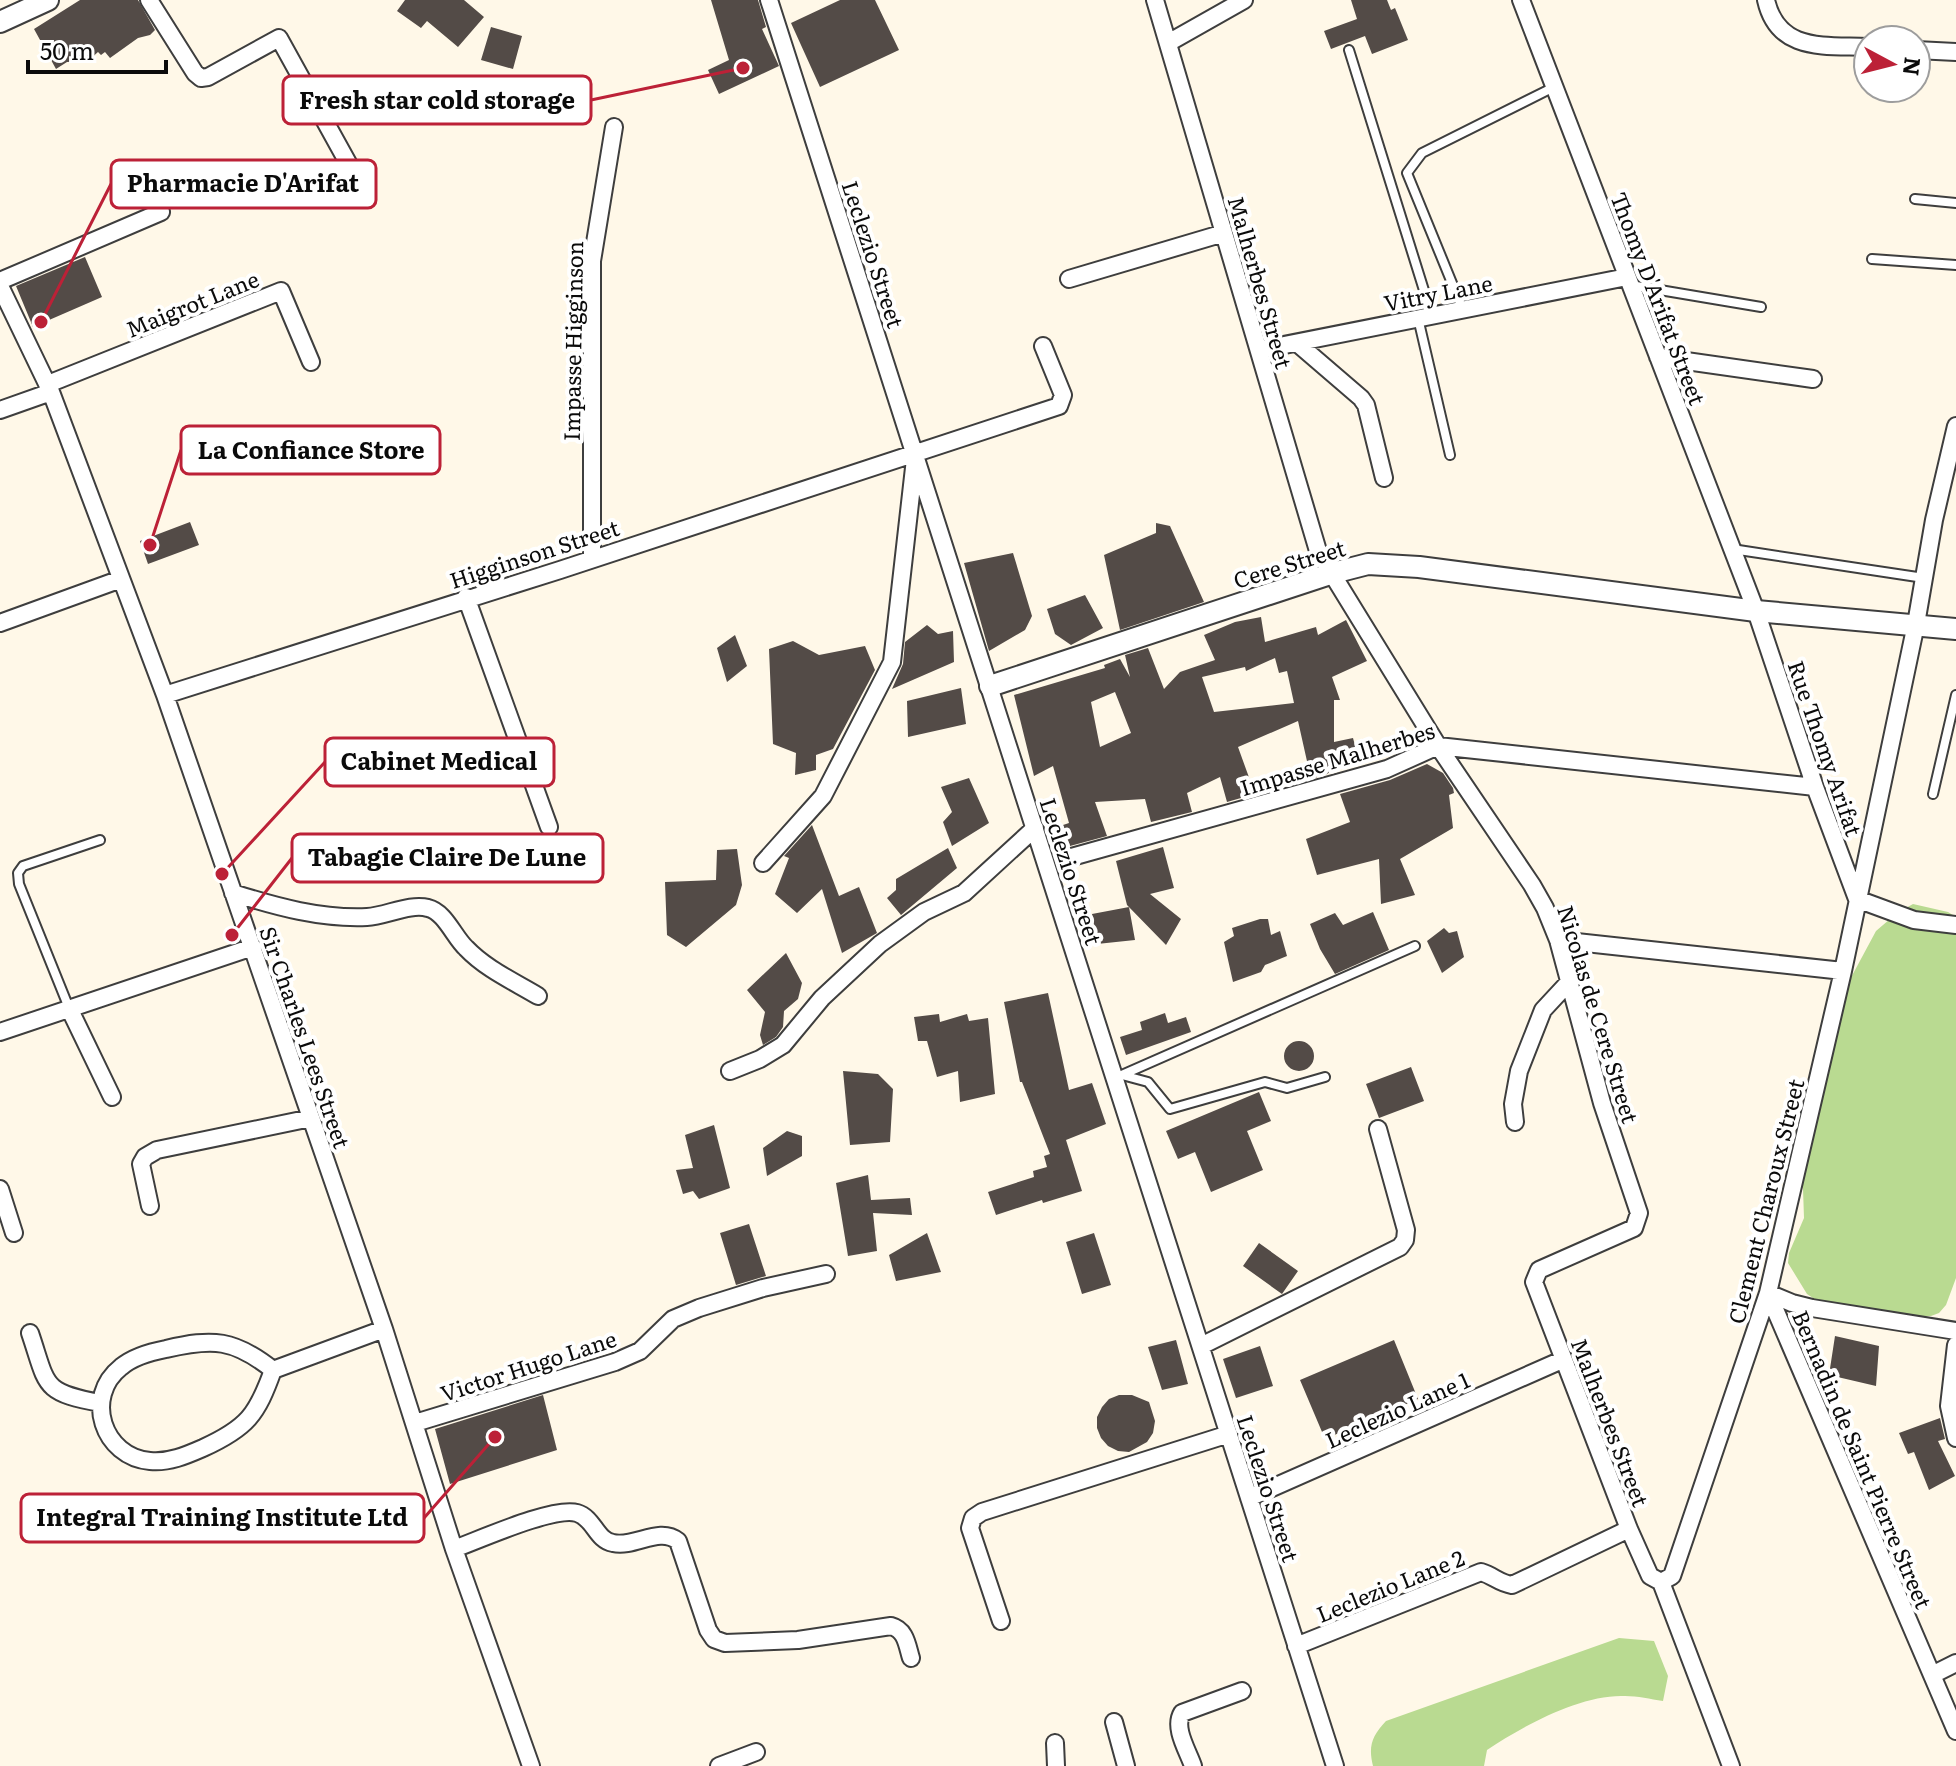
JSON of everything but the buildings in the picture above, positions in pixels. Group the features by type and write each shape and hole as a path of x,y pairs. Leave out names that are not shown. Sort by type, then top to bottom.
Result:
{"street":[{"path":"0,22 48,0"},
{"path":"149,0 201,78 279,38 358,181"},
{"name":"Malherbes Street","path":"1155,0 1318,551 1333,573"},
{"path":"1168,43 1244,0"},
{"name":"Thomy D'Arifat Street","path":"1521,0 1756,611"},
{"path":"1766,0 1769,13 1782,33 1802,43 1852,46"},
{"name":"Leclezio Street","path":"774,2 1035,828 1118,1076 1333,1761"},
{"path":"1932,51 1956,52"},
{"name":"Impasse Higginson","path":"592,558 592,261 614,127"},
{"path":"0,284 161,212"},
{"path":"1069,279 1224,233"},
{"name":"Vitry Lane","path":"1259,350 1628,280"},
{"name":"Sir Charles Lees Street","path":"0,284 50,388 165,695 384,1329 454,1549 531,1766"},
{"name":"Maigrot Lane","path":"50,388 281,291 311,362"},
{"path":"1297,343 1366,405 1384,478"},
{"name":"Higginson Street","path":"165,695 1059,406 1063,395 1043,346"},
{"path":"1658,357 1813,379"},
{"path":"0,410 50,388"},
{"name":"Clement Charoux Street","path":"1661,1582 1672,1576 1768,1293 1843,971 1916,624 1934,520 1956,426"},
{"path":"763,863 823,796 892,662 916,454"},
{"name":"Cere Street","path":"990,686 1368,564 1419,567 1756,611 1956,629"},
{"name":"Nicolas de Cere Street","path":"1333,573 1438,746 1532,885 1558,940 1602,1103 1639,1213 1634,1228 1539,1270"},
{"path":"0,623 121,579"},
{"path":"466,597 549,827"},
{"name":"Rue Thomy Arifat","path":"1756,611 1815,787 1857,899"},
{"name":"Impasse Malherbes","path":"1068,858 1387,769 1438,746 1815,787"},
{"path":"730,1071 760,1059 783,1045 822,998 880,944 924,912 964,893 1035,828"},
{"path":"233,893 267,904 339,917 371,917 428,908 438,913 463,946 488,968 538,996"},
{"path":"1857,899 1914,920 1956,925"},
{"path":"1558,940 1843,971"},
{"path":"0,1032 253,947"},
{"path":"1515,1122 1513,1104 1519,1071 1543,1010 1569,982"},
{"path":"70,1010 112,1097"},
{"path":"150,1206 141,1164 150,1153 311,1118"},
{"path":"1201,1346 1400,1247 1406,1230 1378,1129"},
{"path":"0,1189 14,1233"},
{"name":"Malherbes Street","path":"1539,1270 1534,1282 1562,1360 1629,1529 1650,1576 1661,1582"},
{"name":"Victor Hugo Lane","path":"415,1423 615,1362 640,1351 673,1319 699,1308 763,1288 826,1274"},
{"path":"1768,1293 1812,1308 1956,1331"},
{"name":"Bernadin de Saint Pierre Street","path":"1768,1293 1956,1731"},
{"path":"273,1370 384,1329"},
{"path":"30,1333 46,1380 54,1390 67,1397 100,1403"},
{"path":"189,1344 231,1345 251,1352 273,1370 263,1398 250,1417 230,1436 186,1456 150,1461 125,1453 114,1443 102,1424 100,1403 108,1382 120,1367 147,1353 189,1344"},
{"path":"1956,1345 1949,1406 1956,1438"},
{"name":"Leclezio Lane 1","path":"1249,1498 1562,1360"},
{"path":"1001,1621 970,1528 973,1518 982,1512 1229,1434"},
{"path":"454,1549 556,1512 574,1511 588,1518 602,1538 612,1543 624,1544 663,1535 671,1535 678,1541 708,1630 714,1639 725,1643 798,1640 891,1626 903,1633 911,1658"},
{"name":"Leclezio Lane 2","path":"1296,1646 1481,1572 1491,1575 1500,1583 1512,1585 1629,1529"},
{"path":"1661,1582 1731,1766"},
{"path":"1932,1675 1956,1663"},
{"path":"1193,1766 1178,1719 1182,1713 1242,1691"},
{"path":"1114,1722 1126,1766"},
{"path":"1055,1743 1056,1766"},
{"path":"719,1766 756,1752"}],"lane":[{"path":"1349,50 1425,317 1450,455"},
{"path":"1463,310 1407,173 1422,153 1554,87"},
{"path":"1915,199 1956,203"},
{"path":"1872,259 1956,265"},
{"path":"1628,280 1761,307"},
{"path":"1732,549 1924,578"},
{"path":"1933,794 1956,695"},
{"path":"70,1010 19,884 18,873 23,866 100,840"},
{"path":"1118,1076 1415,946"},
{"path":"1118,1076 1148,1082 1170,1109 1265,1082 1287,1088 1325,1077"}],"green space":[{"path":"1913,904 1948,912 1956,917 1956,1278 1946,1305 1939,1313 1931,1316 1893,1316 1822,1304 1807,1294 1788,1263 1789,1253 1804,1218 1803,1189 1793,1162 1840,998 1876,931"},
{"path":"1619,1638 1654,1641 1668,1676 1663,1701 1630,1696 1608,1697 1571,1706 1535,1722 1487,1750 1484,1766 1373,1766 1372,1742 1386,1721"}],"place":[{"name":"Fresh star cold storage","path":"743,68"},
{"name":"Pharmacie D'Arifat","path":"41,322"},
{"name":"La Confiance Store","path":"150,545"},
{"name":"Cabinet Medical","path":"222,874"},
{"name":"Tabagie Claire De Lune","path":"232,935"},
{"name":"Integral Training Institute Ltd","path":"495,1437"}]}
